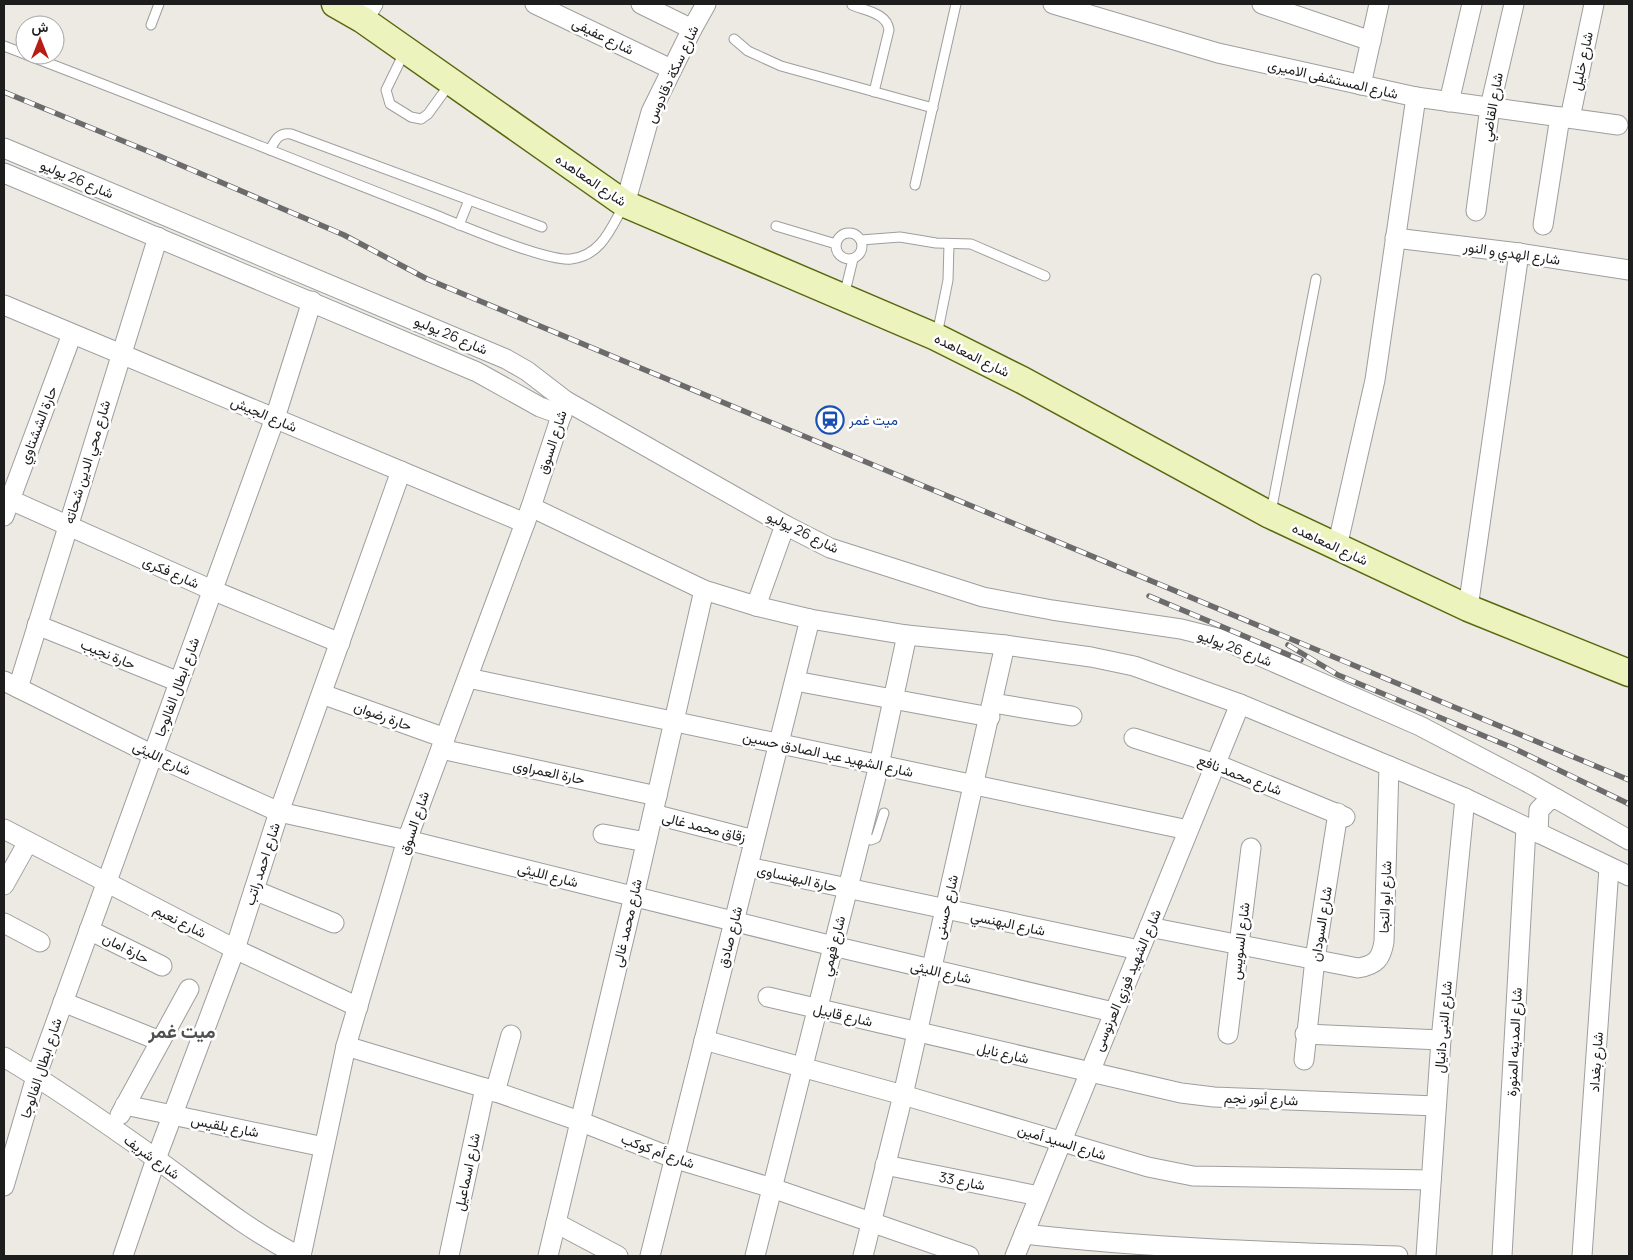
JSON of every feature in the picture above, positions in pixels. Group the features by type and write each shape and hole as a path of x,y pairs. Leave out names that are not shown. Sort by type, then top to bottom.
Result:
{"main road":[{"name":"شارع المعاهده","path":"335,4 368,12 405,50 625,204 936,337 1022,380 1270,515 1468,608 1629,673"}],"street":[{"name":"شارع عفيفى","path":"535,4 671,69"},
{"path":"641,4 692,29"},
{"name":"شارع سكة دقادوس","path":"625,204 651,112 671,69 706,4"},
{"name":"شارع المستشفى الاميرى","path":"1053,4 1073,7 1218,53 1361,86 1416,97 1618,125"},
{"path":"1262,4 1371,41"},
{"path":"1361,86 1378,4"},
{"path":"1449,102 1472,4"},
{"name":"شارع القاضي","path":"1476,211 1490,107 1514,4"},
{"name":"شارع خليل","path":"1542,225 1565,118 1594,4"},
{"path":"1337,547 1375,380 1416,97"},
{"name":"شارع 26 يوليو","path":"4,148 483,348 527,371 564,408 830,548 983,597 1052,610 1181,629 1220,640 1420,726 1557,798 1629,840"},
{"name":"شارع 26 يوليو","path":"4,173 477,372 540,407 564,408"},
{"name":"شارع محي الدين شحاته","path":"11,684 37,625 120,353 158,237"},
{"name":"شارع الهدي و النور","path":"1395,238 1519,253 1629,270"},
{"path":"1468,608 1519,253"},
{"name":"شارع ابطال الفالوجا","path":"4,1186 36,1077 275,418 312,301"},
{"name":"شارع الجيش","path":"4,305 401,471 528,515"},
{"name":"حارة الششتاوي","path":"6,504 72,334"},
{"name":"شارع السوق","path":"300,1256 346,1046 407,840 528,515 564,408"},
{"name":"شارع احمد راتب","path":"123,1256 156,1159 235,949 279,812 401,471"},
{"name":"شارع فكرى","path":"6,504 67,526 212,590 340,643"},
{"path":"528,515 704,590 756,606 810,619 907,635 1005,645 1091,657 1134,666 1240,704 1465,798 1629,876"},
{"path":"756,606 785,525"},
{"name":"شارع محمد غالى","path":"548,1256 634,896 704,590"},
{"name":"شارع صادق","path":"650,1256 673,1158 810,619"},
{"name":"حارة نجيب","path":"37,625 179,682"},
{"name":"شارع فهمي","path":"755,1256 801,1067 879,765 907,635"},
{"name":"شارع حسنى","path":"863,1256 976,784 1005,645"},
{"name":"شارع الشهيد عبد الصادق حسين","path":"468,678 778,745 976,784 1188,830"},
{"path":"795,681 894,701 1072,716"},
{"name":"شارع الليثى","path":"11,684 153,755 279,812 407,840 833,946 1113,1012"},
{"name":"حارة رضوان","path":"322,694 443,744"},
{"name":"شارع الشهيد فوزي العرنوسى","path":"1015,1256 1088,1072 1240,704"},
{"name":"شارع محمد نافع","path":"1134,738 1216,764 1341,815"},
{"name":"حارة العمراوى","path":"443,744 657,796"},
{"name":"شارع ابو النجا","path":"1149,927 1358,968 1370,966 1382,955 1384,942 1389,766"},
{"name":"شارع النبى دانيال","path":"1426,1256 1441,1040 1465,798"},
{"name":"شارع المدينه المنورة","path":"1502,1256 1532,831 1539,810 1549,800 1557,798"},
{"name":"زقاق محمد غالى","path":"653,814 754,840"},
{"name":"شارع السودان","path":"1304,1060 1305,1034 1315,959 1341,815"},
{"name":"شارع نعيم","path":"4,829 235,949 358,1007"},
{"path":"603,834 646,842"},
{"path":"4,885 28,842"},
{"name":"شارع السويس","path":"1228,1034 1251,848"},
{"name":"حارة البهنساوى","path":"748,867 847,889"},
{"name":"شارع بغداد","path":"1582,1256 1609,868"},
{"name":"شارع البهنسي","path":"847,889 1139,950"},
{"path":"254,890 334,923"},
{"path":"4,923 40,942"},
{"name":"حارة امان","path":"89,930 162,966"},
{"path":"112,1129 189,989"},
{"name":"شارع قابيل","path":"768,997 917,1033"},
{"path":"63,1002 160,1041"},
{"name":"شارع نايل","path":"917,1033 1088,1072"},
{"path":"1305,1034 1441,1040"},
{"name":"شارع اسماعيل","path":"449,1256 490,1090 511,1035"},
{"name":"شارع السيد أمين","path":"704,1040 903,1095 1148,1167 1193,1176 1431,1180"},
{"name":"شارع أم كوكب","path":"346,1046 490,1090 579,1121 673,1158 772,1188 969,1256"},
{"name":"شارع شريف","path":"4,1057 156,1159 265,1239 300,1256"},
{"name":"شارع أنور نجم","path":"1088,1072 1181,1093 1214,1097 1436,1106"},
{"name":"شارع بلقيس","path":"125,1106 324,1147"},
{"name":"شارع 33","path":"885,1165 1039,1196"},
{"path":"556,1223 618,1256"},
{"path":"1024,1234 1118,1244 1212,1250 1398,1256"}],"lane":[{"path":"151,25 159,4"},
{"path":"915,185 956,4"},
{"path":"852,5 882,17 888,22 889,30 874,92"},
{"path":"734,39 748,51 772,63 933,108"},
{"path":"405,50 386,90 390,104 416,119 425,118 451,82"},
{"path":"52,65 460,224 554,258 572,259 583,257 600,246 625,204"},
{"path":"270,150 278,137 291,134 542,227"},
{"path":"460,224 469,200"},
{"path":"776,226 836,244"},
{"path":"843,298 853,258 861,251 861,240 857,236 847,233 838,239 836,244 837,250 843,258 853,258"},
{"path":"861,240 900,237 948,244 971,244 982,247 1045,276"},
{"path":"936,337 948,280 948,244"},
{"path":"1270,515 1316,279"},
{"path":"861,837 871,840 876,838 884,812"}],"railway":[{"path":"4,92 344,235 427,279 1629,780"},
{"path":"1149,596 1301,660"},
{"path":"1288,645 1338,675 1513,748 1629,804"}],"place":[{"name":"ميت غمر","path":"830,420"}],"district":[{"name":"ميت غمر","path":"182,1031"}]}
